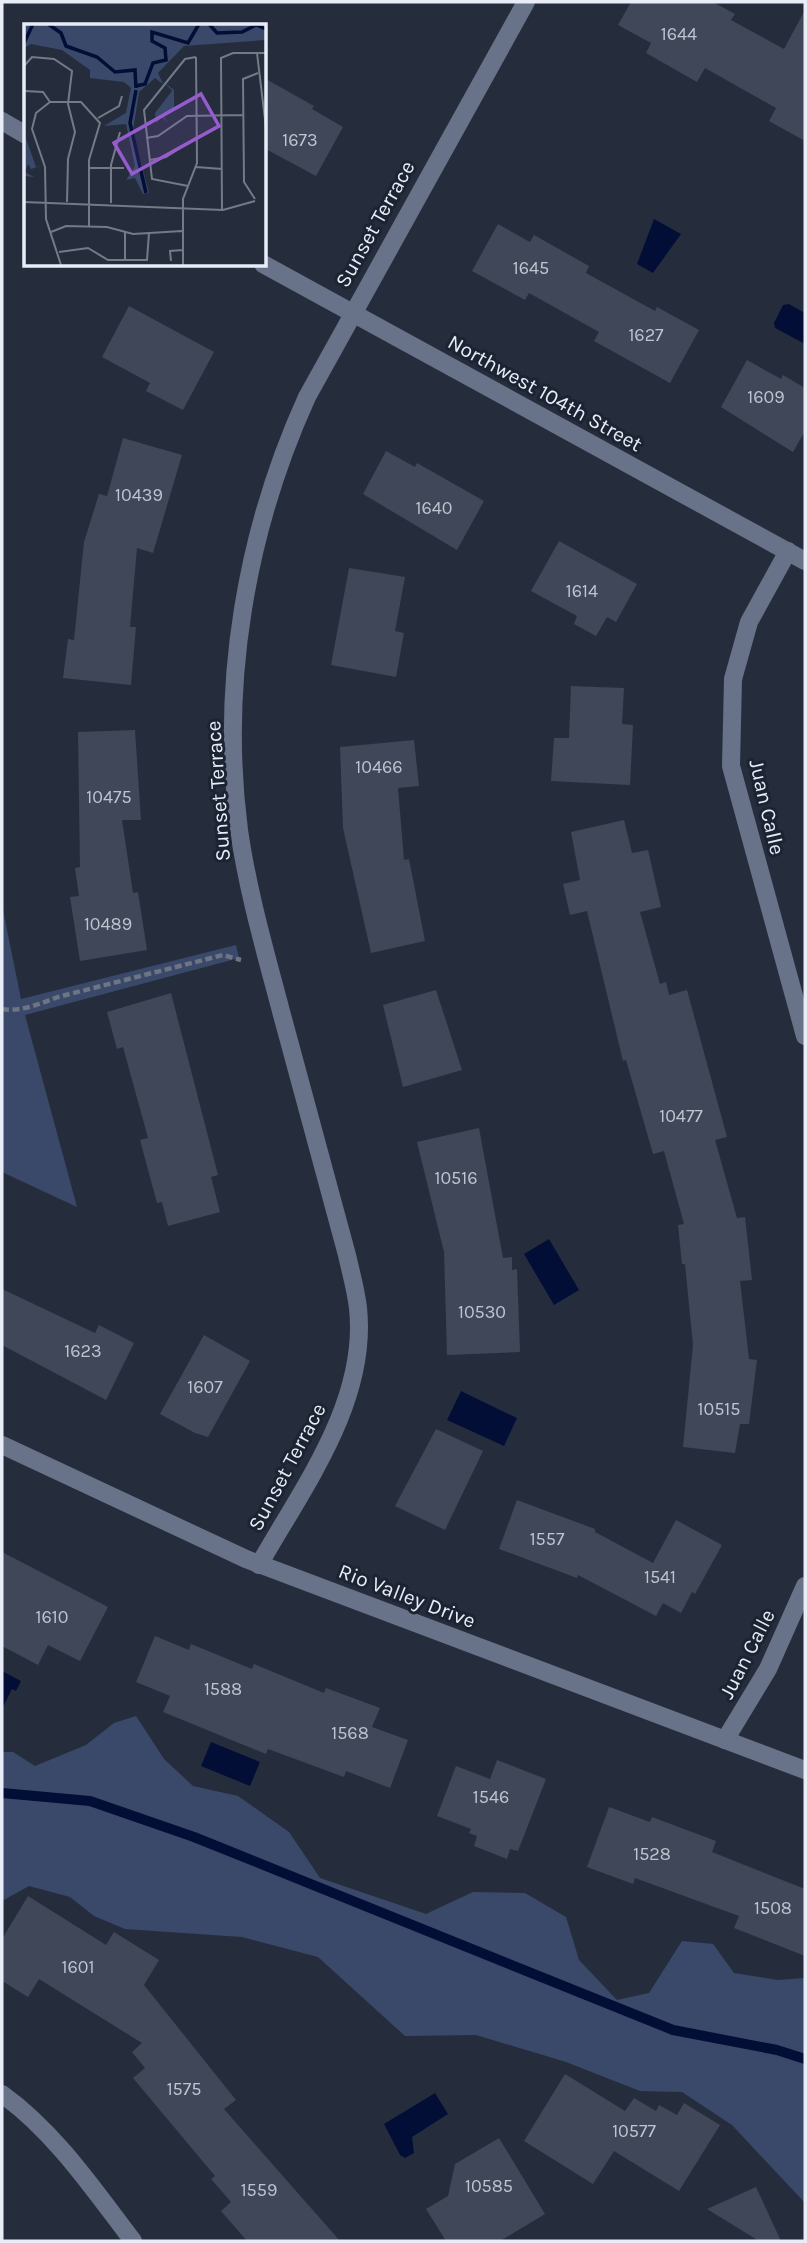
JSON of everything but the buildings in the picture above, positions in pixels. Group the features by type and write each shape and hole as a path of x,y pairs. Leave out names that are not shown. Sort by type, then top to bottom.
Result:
{"street":[{"name":"Sunset Terrace","path":"259,1565 345,1406 357,1358 358,1309 347,1255 254,908 239,831 233,752 235,673 243,608 284,449 352,313 526,2"},
{"path":"2,121 24,134"},
{"name":"Northwest 104th Street","path":"266,266 805,561"},
{"name":"Juan Calle","path":"788,551 749,622 733,679 731,766 805,1037"},
{"name":"Rio Valley Drive","path":"2,1445 259,1565 805,1770"},
{"name":"Juan Calle","path":"725,1740 768,1669 805,1586"},
{"path":"2,2094 23,2110 76,2168 133,2241"}],"path":[{"path":"2,1009 13,1011 223,955 241,960 266,954"}],"shaded area":[{"path":"654,219 681,234 653,273 637,264"},
{"path":"789,304 805,313 805,344 775,328 774,323 783,305"},
{"path":"2,905 21,999 236,945 239,958 25,1015 77,1207 2,1172"},
{"path":"549,1239 579,1290 554,1305 524,1254"},
{"path":"461,1391 517,1418 504,1446 447,1420"},
{"path":"2,1671 21,1681 16,1691 12,1689 2,1709"},
{"path":"136,1716 164,1759 193,1786 238,1796 289,1832 320,1878 426,1914 473,1892 525,1893 566,1917 579,1960 617,2000 649,1993 682,1941 713,1944 734,1973 778,1980 805,1978 805,2203 732,2125 682,2092 640,2091 566,2062 476,2035 405,2036 318,1957 242,1937 125,1929 94,1916 70,1897 29,1886 2,1901 2,1752 13,1752 35,1766 86,1745 114,1723"},
{"path":"211,1742 260,1762 250,1786 201,1766"},
{"path":"435,2093 448,2114 412,2137 414,2153 405,2158 400,2155 384,2124"}],"waterway":[{"path":"2,1793 90,1801 194,1837 673,2030 777,2050 805,2059"}]}
